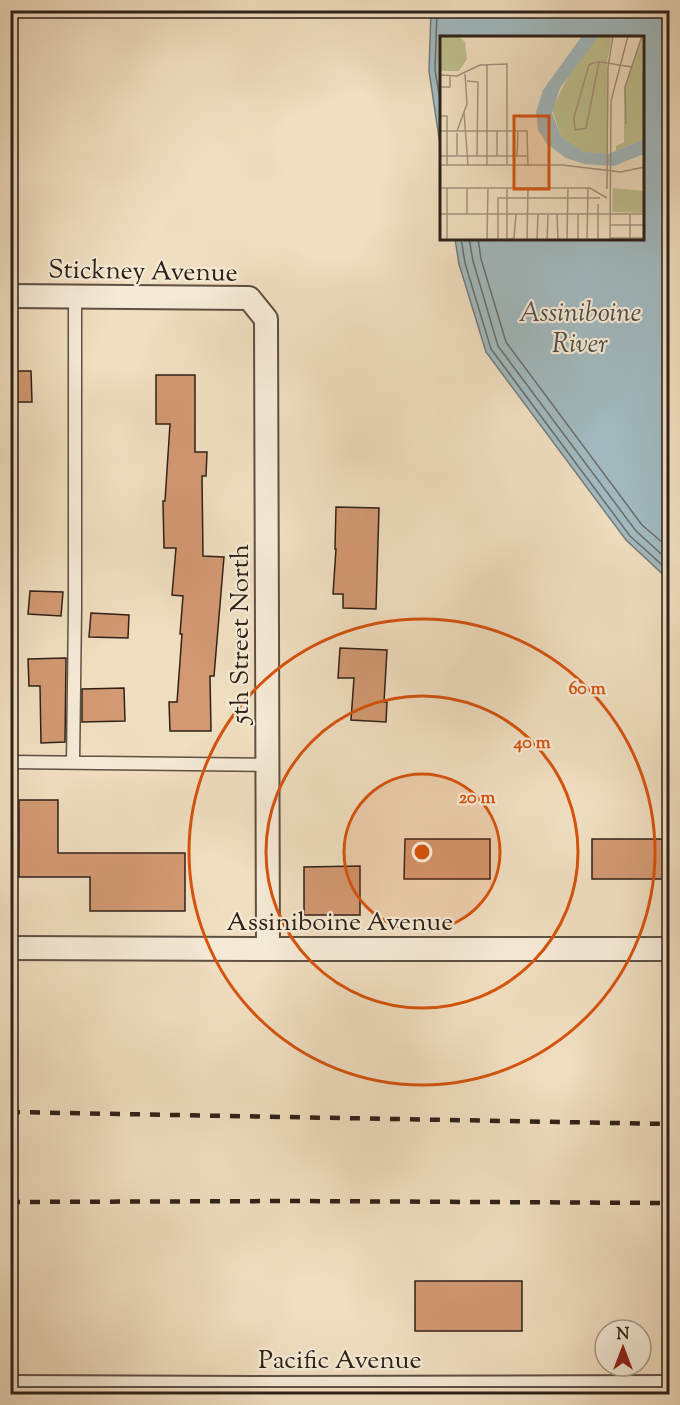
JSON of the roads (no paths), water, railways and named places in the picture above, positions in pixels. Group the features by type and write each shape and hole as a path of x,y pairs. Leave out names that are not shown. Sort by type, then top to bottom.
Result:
{"street":[{"name":"Stickney Avenue","path":"10,296 249,298 266,319"},
{"name":"5th Street North","path":"266,319 268,950"},
{"name":"Assiniboine Avenue","path":"10,948 669,949"},
{"name":"Pacific Avenue","path":"10,1387 267,1391 669,1387"}],"lane":[{"path":"73,763 75,297"},
{"path":"10,762 268,765"}],"water":[{"name":"Assiniboine River","path":"431,11 669,11 669,580 626,540 486,352 459,264 455,240 644,240 644,36 440,36 440,144 429,71"}],"railway":[{"path":"10,1112 670,1124"},
{"path":"10,1202 670,1203"}]}
